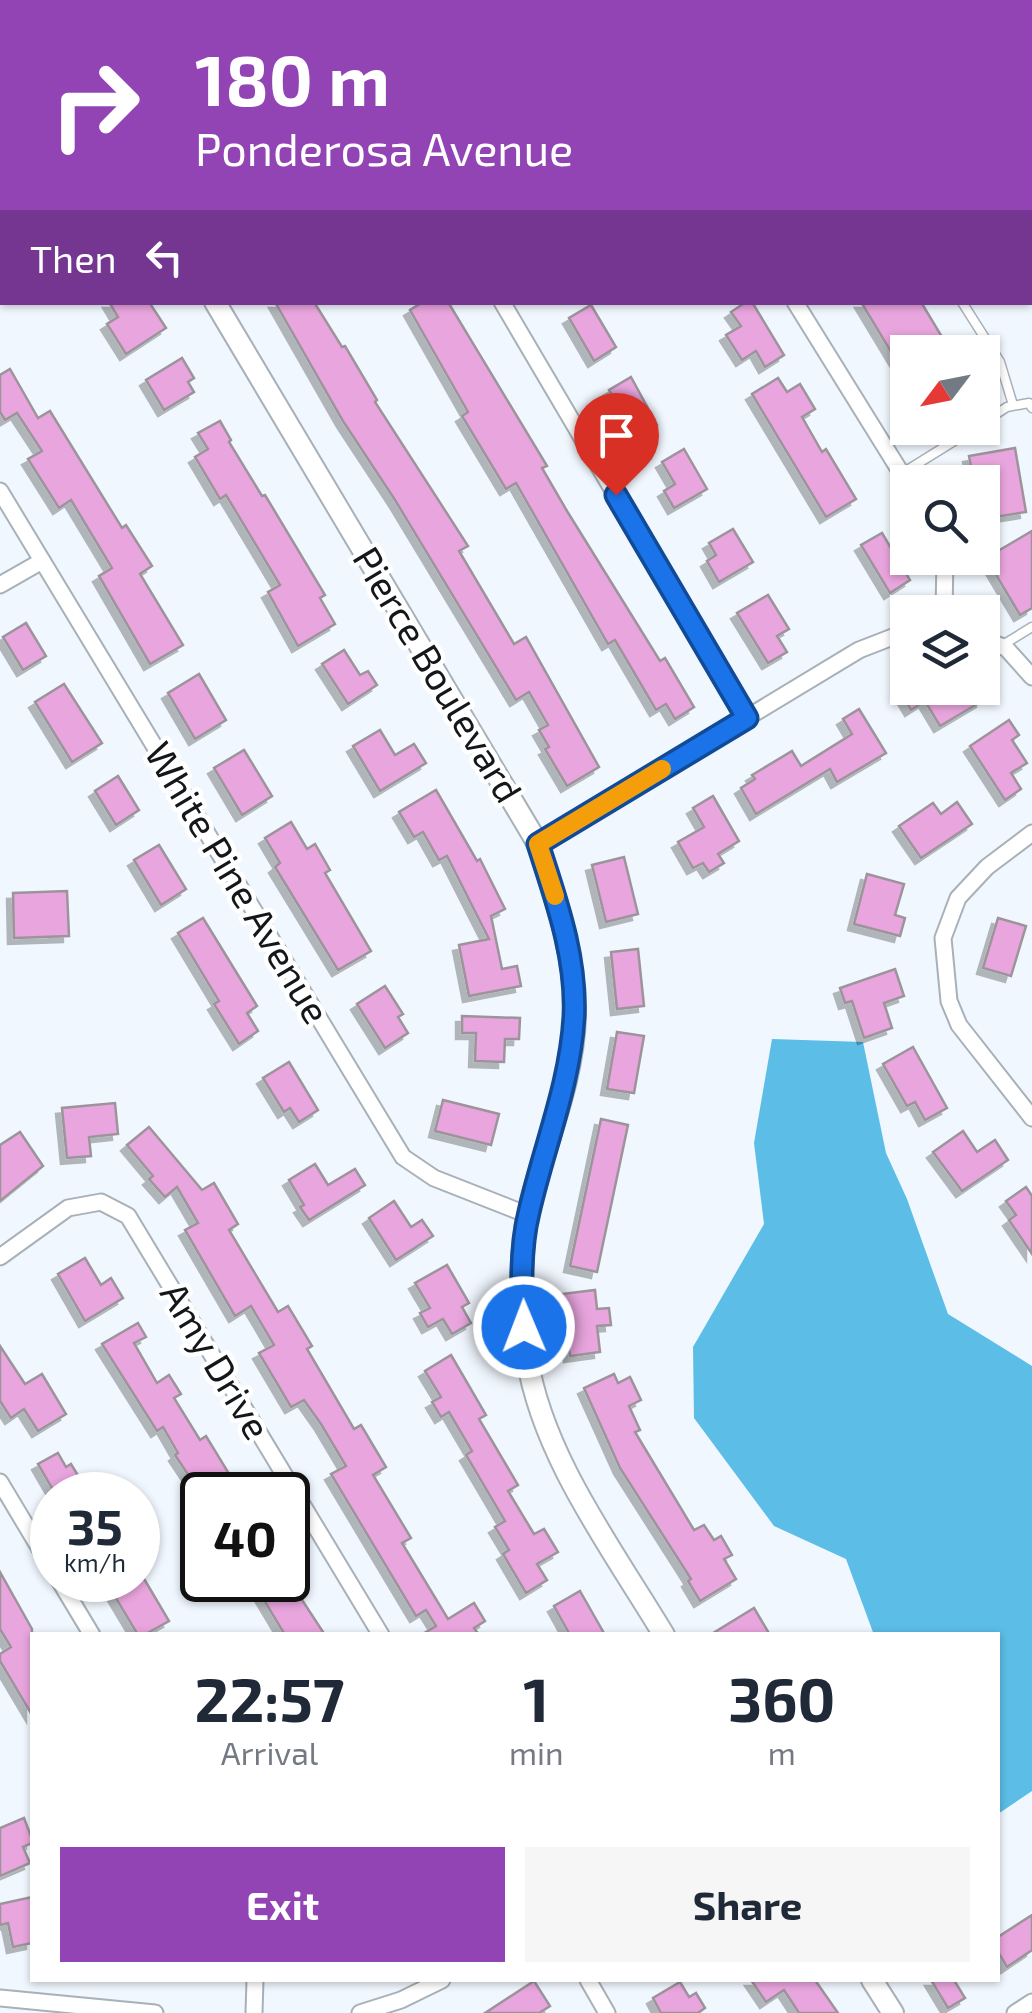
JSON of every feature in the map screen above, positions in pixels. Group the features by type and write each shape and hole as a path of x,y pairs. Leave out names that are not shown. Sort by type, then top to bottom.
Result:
{"street":[{"name":"Pierce Boulevard","path":"217,305 538,844 568,936 574,1014 564,1094 528,1215 521,1296 527,1358 540,1412 565,1469 662,1632"},
{"path":"504,305 747,718"},
{"path":"797,305 895,465"},
{"name":"White Pine Avenue","path":"0,492 404,1157 434,1178 528,1215"},
{"path":"0,585 42,561"},
{"path":"538,844 859,650 890,638"},
{"path":"1001,646 1032,677"},
{"path":"1032,834 987,866 958,898 944,938 949,1001 959,1025 1032,1118"},
{"name":"Amy Drive","path":"0,1257 68,1208 101,1202 128,1216 379,1632"},
{"path":"0,1482 30,1533"},
{"path":"72,1602 90,1632"},
{"path":"254,2013 255,1982"},
{"path":"360,2013 401,2000 438,1982"},
{"path":"589,1982 607,2013"},
{"path":"873,1982 893,2013"},
{"path":"0,1998 154,2013"},
{"path":"1015,2013 1032,2002"}],"lane":[{"path":"964,305 1000,362 1013,406"},
{"path":"1000,413 1029,403 1032,408"},
{"path":"923,465 951,445"},
{"path":"1001,646 1032,627"}],"water":[{"path":"772,1039 863,1042 886,1153 907,1199 948,1314 1032,1366 1032,1791 1000,1813 1000,1632 873,1632 846,1559 774,1526 694,1418 693,1347 764,1224 754,1143"}],"building":[{"path":"111,305 151,305 166,328 126,354 107,324 118,317"},
{"path":"277,305 316,305 342,347 345,346 375,402 468,546 459,551 514,644 526,637 599,767 567,786 545,749 549,747 539,730 548,725 529,692 516,700 343,421"},
{"path":"418,305 450,305 547,466 542,468 567,511 660,661 665,658 694,707 675,719 666,704 656,710 615,640 608,644 516,483 506,489 462,416 468,412 410,310"},
{"path":"591,305 616,347 594,361 569,318"},
{"path":"742,305 754,305 784,355 765,367 756,351 742,360 726,335 741,326 731,312"},
{"path":"863,305 923,305 941,335 890,335 890,350"},
{"path":"182,358 194,378 188,382 194,392 164,410 146,380"},
{"path":"10,369 38,418 50,411 122,528 126,525 152,566 140,574 183,645 150,664 99,576 112,568 71,500 59,508 28,459 42,451 17,413 5,420 0,412 0,375"},
{"path":"631,377 657,425 637,437 609,390"},
{"path":"778,378 787,392 800,384 815,409 802,417 856,499 826,517 752,394"},
{"path":"220,421 229,442 325,595 320,598 335,624 298,646 268,592 280,585 226,495 220,499 195,457 208,449 198,433"},
{"path":"1015,448 1026,512 1000,516 1000,465 971,465 969,456"},
{"path":"684,449 707,489 674,508 664,491 675,484 662,462"},
{"path":"733,529 753,562 719,582 707,561 716,555 709,543"},
{"path":"1032,531 1032,608 1020,615 996,575 1000,575 1000,550"},
{"path":"882,533 890,546 890,575 907,575 910,580 890,593 861,545"},
{"path":"768,595 789,629 777,636 787,652 768,663 737,613"},
{"path":"26,623 46,656 23,670 3,637"},
{"path":"344,650 360,675 368,671 377,685 348,704 322,664"},
{"path":"199,674 226,720 195,739 168,693"},
{"path":"64,684 102,743 72,762 35,702"},
{"path":"927,705 975,705 940,726"},
{"path":"859,709 886,753 837,782 830,769 756,814 741,788 755,779 752,775 792,751 801,766 852,734 843,719"},
{"path":"1009,720 1019,735 1012,740 1027,763 1011,773 1021,789 1005,800 970,746"},
{"path":"380,730 395,755 414,744 426,763 380,791 353,746"},
{"path":"244,750 272,796 242,815 214,768"},
{"path":"118,776 139,810 116,825 95,791"},
{"path":"436,790 477,861 480,859 505,909 491,916 502,969 517,966 521,986 469,996 459,945 489,939 447,856 439,860 423,832 414,837 399,812"},
{"path":"713,796 739,841 718,854 724,863 709,872 703,863 693,868 678,842 704,827 693,808"},
{"path":"957,802 972,824 921,858 899,826 933,803 941,814"},
{"path":"291,822 307,849 315,844 330,870 325,873 371,951 338,970 275,867 280,863 265,838"},
{"path":"159,845 186,889 161,905 134,860"},
{"path":"624,857 638,914 606,922 592,865"},
{"path":"867,874 904,884 895,915 905,918 900,936 854,924"},
{"path":"67,891 69,936 14,938 13,893"},
{"path":"203,918 257,1006 247,1013 258,1031 239,1044 214,1004 219,1001 178,933"},
{"path":"998,918 1026,926 1011,976 983,968"},
{"path":"638,949 644,1006 617,1009 611,952"},
{"path":"895,969 904,996 884,1003 892,1028 864,1038 852,1001 845,1003 840,988"},
{"path":"385,986 403,1014 398,1017 408,1033 385,1048 357,1004"},
{"path":"462,1016 520,1018 519,1039 505,1039 504,1062 475,1061 476,1033 462,1033"},
{"path":"617,1032 644,1036 634,1093 607,1089"},
{"path":"913,1047 947,1108 925,1120 915,1102 907,1106 883,1064"},
{"path":"289,1062 318,1110 299,1122 290,1108 284,1112 263,1078"},
{"path":"443,1100 499,1114 491,1145 435,1131"},
{"path":"115,1103 118,1134 89,1137 91,1156 67,1158 62,1108"},
{"path":"601,1119 628,1125 597,1272 570,1266"},
{"path":"149,1127 202,1190 214,1183 238,1224 229,1230 278,1312 288,1306 312,1346 307,1349 354,1429 361,1425 386,1467 373,1475 411,1538 402,1543 448,1619 474,1603 485,1621 474,1628 477,1632 426,1632 436,1626 426,1610 416,1616 331,1474 346,1466 321,1424 304,1400 291,1407 259,1353 274,1345 251,1306 235,1316 185,1230 198,1223 177,1187 165,1197 127,1145"},
{"path":"963,1131 977,1152 995,1140 1008,1160 962,1191 933,1152"},
{"path":"20,1132 43,1166 0,1201 0,1145"},
{"path":"315,1164 328,1185 355,1169 365,1185 309,1220 289,1180"},
{"path":"1026,1187 1032,1196 1032,1254 1009,1220 1016,1215 1006,1201"},
{"path":"394,1201 411,1227 422,1220 433,1236 396,1260 369,1218"},
{"path":"85,1258 101,1285 111,1278 123,1298 85,1321 58,1274"},
{"path":"447,1265 469,1303 462,1307 471,1323 452,1334 443,1319 428,1327 420,1313 430,1308 415,1283"},
{"path":"595,1290 597,1309 609,1308 611,1325 597,1326 600,1352 570,1356 562,1294"},
{"path":"138,1323 146,1337 134,1343 157,1383 169,1375 181,1394 174,1398 200,1440 206,1436 228,1472 186,1472 163,1427 157,1431 102,1344"},
{"path":"0,1346 25,1384 42,1374 66,1414 38,1431 24,1409 11,1418 0,1401"},
{"path":"451,1355 486,1415 479,1419 518,1485 508,1491 534,1534 544,1529 558,1552 537,1564 547,1580 526,1593 503,1554 509,1550 495,1527 505,1521 466,1455 472,1451 449,1412 441,1417 432,1402 441,1397 425,1371"},
{"path":"614,1374 618,1383 630,1377 641,1400 629,1406 640,1430 635,1432 694,1530 704,1525 714,1540 721,1536 732,1555 724,1559 736,1579 700,1601 688,1581 691,1579 620,1468 584,1388"},
{"path":"58,1453 66,1467 71,1464 76,1472 43,1472 38,1464"},
{"path":"0,1572 32,1629 30,1712 0,1661 0,1654 11,1647 0,1629"},
{"path":"580,1591 603,1632 568,1632 554,1606"},
{"path":"118,1602 158,1602 169,1621 149,1632 136,1632"},
{"path":"265,1602 303,1602 323,1632 283,1632"},
{"path":"754,1608 768,1632 715,1632"},
{"path":"24,1818 30,1844 23,1847 30,1863 0,1876 0,1828"},
{"path":"30,1897 30,1943 13,1947 8,1923 0,1925 0,1904"},
{"path":"1032,1915 1032,1950 1007,1967 1000,1955 1000,1936"},
{"path":"532,1982 550,2006 539,2013 485,2013"},
{"path":"680,1982 689,1997 696,1993 705,2008 698,2013 661,2013 653,1998"},
{"path":"752,1982 816,1982 838,2013 799,2013 784,1990 766,2002"},
{"path":"932,1982 955,1982 965,1998 948,2008"}],"slow traffic":[{"path":"555,896 538,844 662,769"}],"route":[{"path":"524,1327 521,1296 528,1215 564,1094 574,1014 568,936 538,844 747,718 616,495"}]}
